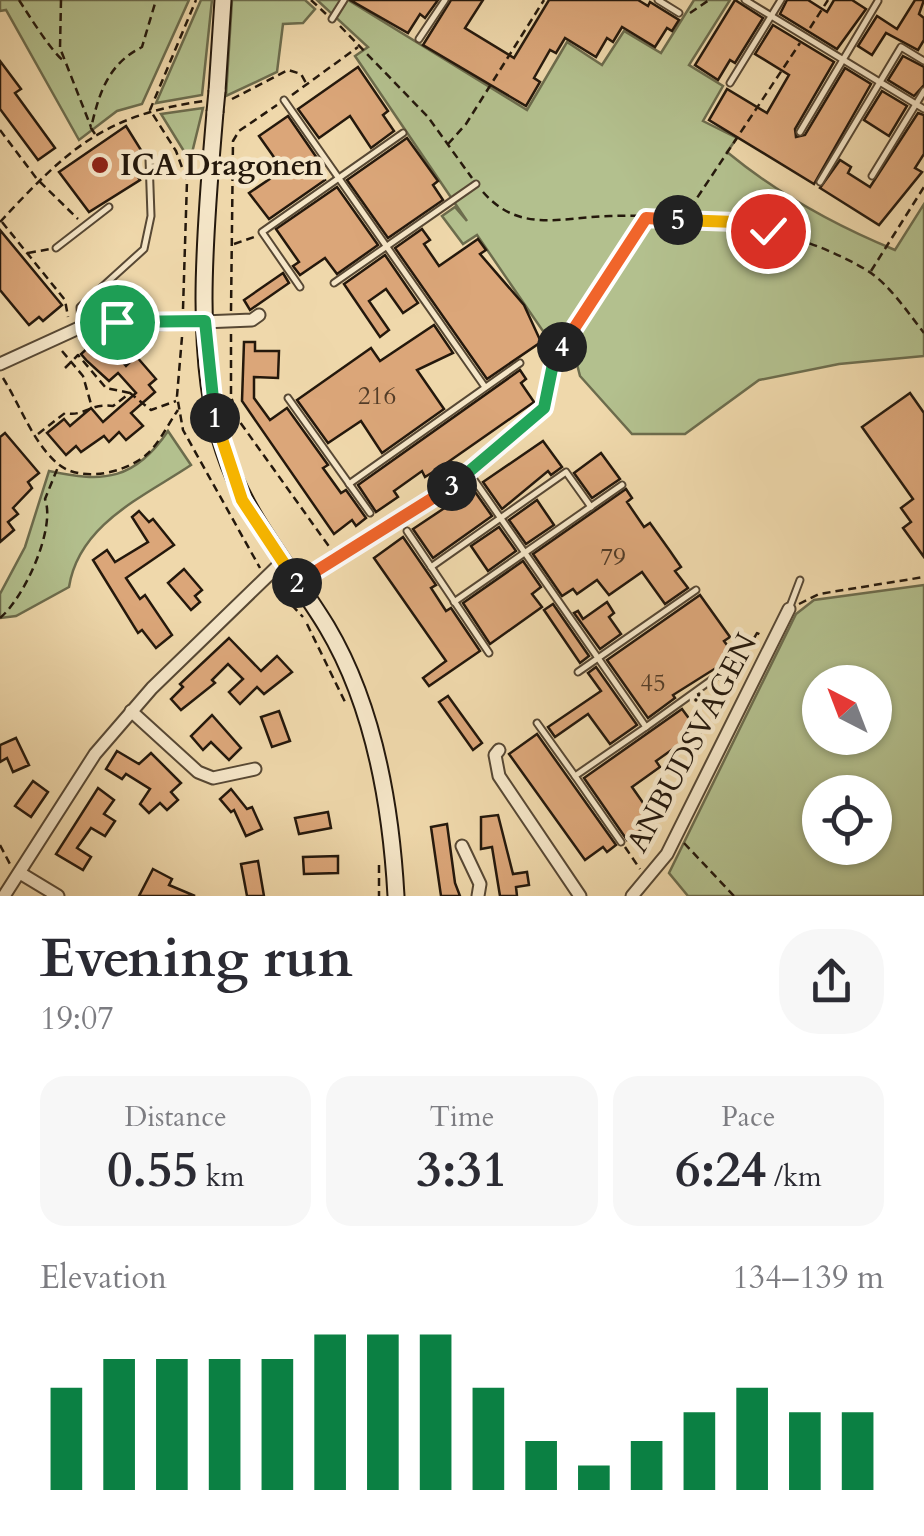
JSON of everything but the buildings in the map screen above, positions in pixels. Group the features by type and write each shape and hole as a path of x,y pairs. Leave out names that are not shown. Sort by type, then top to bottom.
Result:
{"main road":[{"path":"223,0 205,321 212,406 242,500 328,629 369,727 393,840 396,896"}],"street":[{"path":"0,364 81,327 252,320 259,315"},
{"path":"4,896 95,754 131,711 282,562"},
{"name":"ANBUDSVÄGEN","path":"632,896 648,880 676,837 788,609"},
{"path":"131,711 198,772 213,778 255,769"},
{"path":"499,750 495,755 499,776 580,896"},
{"path":"462,846 480,884 478,896"},
{"path":"20,873 58,896"}],"lane":[{"path":"332,19 344,0"},
{"path":"419,40 444,0"},
{"path":"658,0 679,13"},
{"path":"745,0 924,109"},
{"path":"730,82 781,0"},
{"path":"800,132 878,1"},
{"path":"820,182 901,47 924,61"},
{"path":"872,176 924,91"},
{"path":"284,100 486,387"},
{"path":"300,287 262,232 404,133"},
{"path":"81,327 80,307 144,249 151,216 149,159"},
{"path":"334,283 476,184"},
{"path":"56,248 82,224 109,207"},
{"path":"349,484 520,363"},
{"path":"288,398 370,513"},
{"path":"431,567 566,472 591,506"},
{"name":"ANBUDSVÄGEN","path":"470,474 646,726"},
{"path":"454,602 622,485"},
{"path":"406,532 489,653"},
{"path":"788,609 800,580"},
{"path":"578,672 696,590"},
{"name":"ANBUDSVÄGEN","path":"575,776 742,658"},
{"name":"ANBUDSVÄGEN","path":"537,723 621,842"}],"path":[{"path":"19,0 42,28 52,53 66,62"},
{"path":"61,0 60,48 96,136"},
{"path":"91,128 110,71 124,56 142,48 156,0"},
{"path":"150,110 196,0"},
{"path":"448,144 466,124 544,0"},
{"path":"679,13 696,11 709,0"},
{"path":"683,220 828,0"},
{"path":"68,318 65,300 1,221 37,179 125,118 150,110 219,101 288,70 301,74 306,84 361,46 448,144 496,208 530,222 646,218 736,222 768,231 871,273 924,333"},
{"path":"150,110 176,151 187,181 178,401 183,430 266,577 304,618 346,706"},
{"path":"0,130 37,179 82,224"},
{"path":"871,273 924,187"},
{"path":"298,586 470,474 515,428 544,408 554,359 646,218"},
{"path":"233,244 242,244 262,232"},
{"path":"28,253 56,248"},
{"path":"51,339 84,376 91,405"},
{"path":"64,368 78,355 106,388 130,393 151,410 178,401"},
{"path":"0,372 59,466 97,474 146,455 179,409"},
{"path":"37,435 65,413 81,414 91,405 113,406 130,393"},
{"path":"0,618 15,605 32,576 50,511 45,499 59,466"},
{"path":"788,609 819,594 924,577"},
{"path":"742,658 758,633 774,641"},
{"path":"676,837 692,848 722,888 734,896"},
{"path":"621,842 648,880"},
{"path":"0,844 12,868 20,873"},
{"path":"379,861 379,896"}],"green space":[{"path":"0,0 189,0 142,104 117,111 79,140 6,10 0,11"},
{"path":"201,0 212,0 202,95 156,103"},
{"path":"232,0 305,0 315,9 303,23 283,24 277,72 226,96"},
{"path":"317,0 348,0 527,110 567,42 602,65 624,31 661,53 694,0 730,0 689,65 723,86 703,121 737,138 727,152 766,182 828,219 895,250 924,204 924,356 839,364 759,380 685,434 632,434 580,376 569,333 547,337 477,235 463,244 442,216 455,207 467,221 355,56 368,47"},
{"path":"203,108 190,161 161,114"},
{"path":"168,431 191,465 99,529 75,565 69,587 16,616 0,618 0,594 25,547 49,471 86,477 117,474 143,460"},
{"path":"924,585 924,896 688,896 669,873 796,614 814,600"}],"place":[{"name":"ICA Dragonen","path":"100,165"}],"route":[{"path":"117,322 205,321 212,406 222,447 242,500 298,586 470,474 515,428 544,408 554,359 646,218 736,222 768,231"}]}
